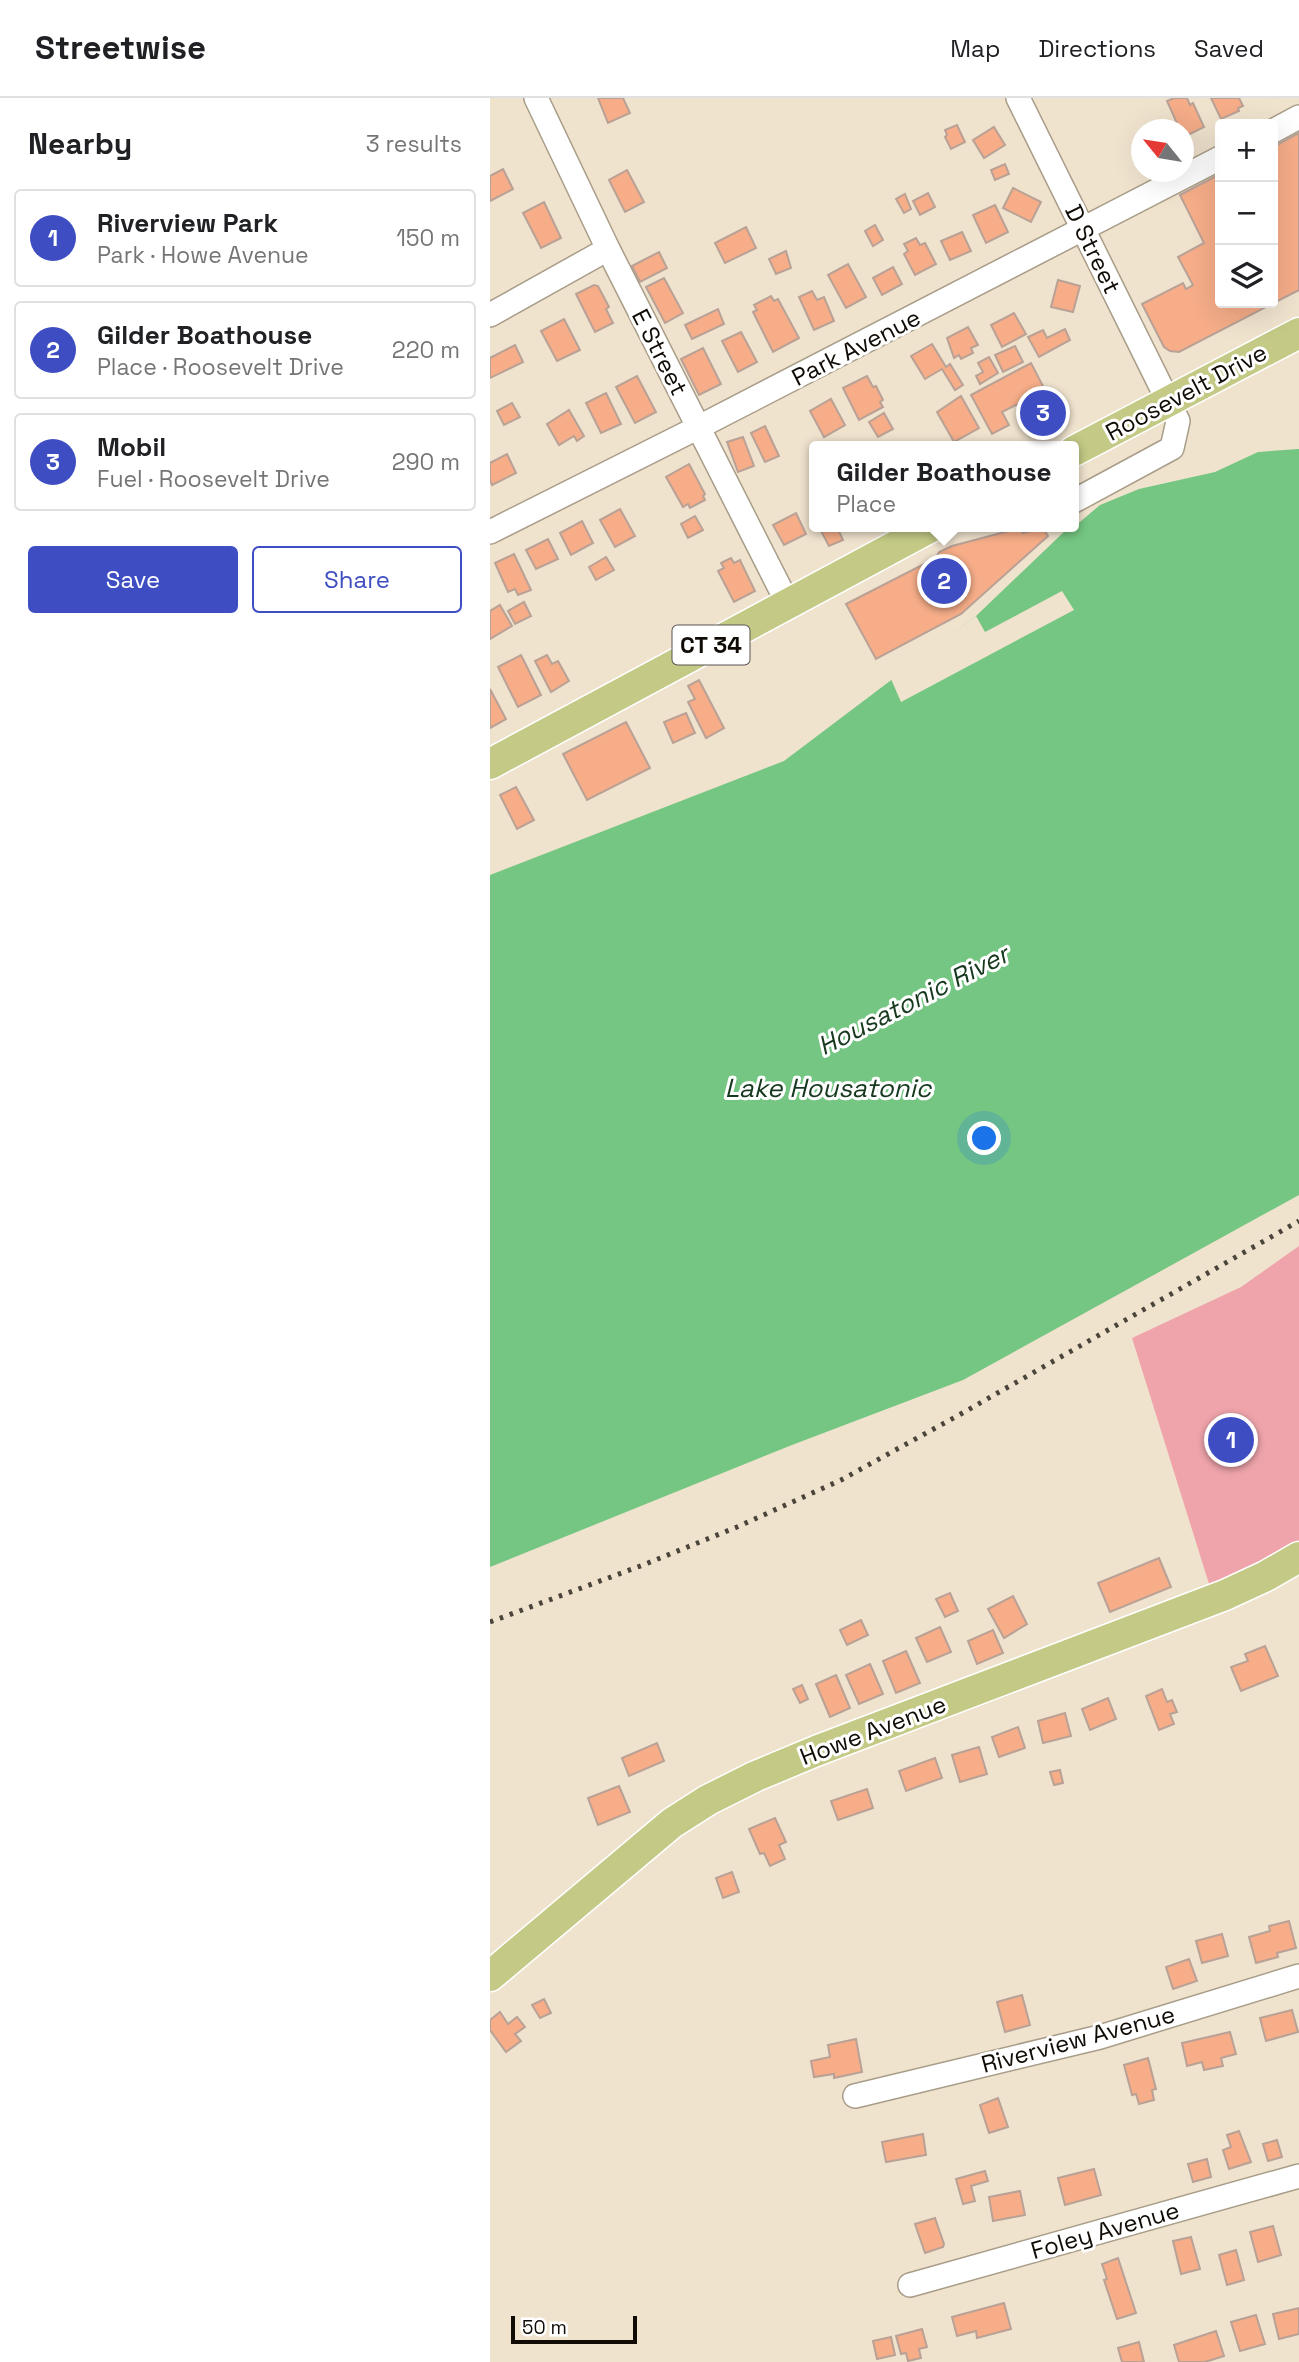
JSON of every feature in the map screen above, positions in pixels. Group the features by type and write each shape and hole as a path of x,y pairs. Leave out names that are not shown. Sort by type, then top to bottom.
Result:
{"main road":[{"name":"Roosevelt Drive","path":"1079,448 1299,333"},
{"name":"CT 34","path":"490,764 922,532"},
{"name":"Howe Avenue","path":"490,1976 672,1823 708,1800 816,1751 1225,1595 1299,1557"}],"street":[{"name":"E Street","path":"536,98 608,249 788,604"},
{"name":"D Street","path":"1018,98 1178,421 1172,448 1079,498"},
{"path":"1278,128 1299,117"},
{"name":"Park Avenue","path":"490,532 699,428 1215,161"},
{"path":"490,315 608,249"},
{"name":"Riverview Avenue","path":"855,2096 1100,2037 1299,1976"},
{"name":"Foley Avenue","path":"910,2285 1299,2176"}],"shaded area":[{"path":"1299,1246 1299,1543 1210,1587 1132,1338 1241,1287"}],"water":[{"name":"Lake Housatonic","path":"1299,449 1299,1195 963,1380 792,1445 490,1567 490,875 784,761 976,616 1064,532 1079,532 1079,523 1100,505 1139,489 1215,472 1258,452"}],"pier":[{"path":"1062,591 1074,610 901,702 891,679 976,616 985,632"}],"building":[{"path":"598,98 623,98 630,113 608,123"},
{"path":"1187,98 1190,105 1193,103 1204,127 1194,132 1194,119 1175,119 1167,101"},
{"path":"1211,98 1239,98 1243,106 1238,108 1239,111 1221,119"},
{"path":"957,125 965,142 951,149 945,137 945,130"},
{"path":"994,127 1005,145 984,158 973,140"},
{"path":"1299,133 1299,290 1278,301 1278,182 1278,144"},
{"path":"1005,164 1009,174 995,180 991,170"},
{"path":"503,169 513,189 490,201 490,176"},
{"path":"627,170 644,202 625,212 609,180"},
{"path":"1215,177 1215,308 1264,308 1179,352 1164,347 1142,304 1183,283 1186,289 1193,285 1178,257 1204,243 1180,195"},
{"path":"1013,188 1041,202 1031,222 1003,208"},
{"path":"928,193 935,207 920,215 913,201"},
{"path":"905,194 911,209 904,213 896,199"},
{"path":"544,202 561,238 541,248 523,213"},
{"path":"995,205 1008,232 986,243 973,215"},
{"path":"875,225 883,240 873,246 865,231"},
{"path":"746,227 756,248 725,263 715,243"},
{"path":"962,232 971,251 950,260 941,241"},
{"path":"916,238 920,245 925,243 936,264 915,275 904,254 908,251 904,244"},
{"path":"786,251 791,268 776,274 769,259"},
{"path":"659,252 667,268 640,282 632,266"},
{"path":"848,264 866,297 846,308 828,275"},
{"path":"893,267 902,284 882,295 873,278"},
{"path":"664,278 683,313 665,323 646,287"},
{"path":"1058,280 1080,286 1073,312 1051,307"},
{"path":"594,285 598,286 609,307 606,309 613,323 595,332 576,294"},
{"path":"812,291 817,300 824,297 834,321 814,330 799,297"},
{"path":"771,296 774,301 778,299 799,338 773,352 753,312 757,310 754,305"},
{"path":"718,309 724,324 692,339 685,325"},
{"path":"1014,313 1026,334 1002,347 991,325"},
{"path":"564,319 580,350 557,361 541,331"},
{"path":"968,327 978,345 971,348 973,353 961,359 959,355 954,358 947,338"},
{"path":"1065,329 1070,340 1039,357 1028,337 1043,330 1047,338"},
{"path":"741,332 757,362 738,372 722,341"},
{"path":"932,344 946,367 950,364 963,385 955,390 942,369 925,379 911,356"},
{"path":"515,345 523,362 490,378 490,358"},
{"path":"1015,346 1023,362 1003,372 995,355"},
{"path":"703,348 721,384 699,395 681,359"},
{"path":"989,357 998,373 980,384 976,376 983,372 978,363"},
{"path":"1031,363 1045,390 1002,412 1009,425 992,434 971,395"},
{"path":"637,376 656,412 635,423 616,387"},
{"path":"867,376 873,387 876,386 883,400 880,402 883,407 859,420 843,388"},
{"path":"606,393 621,424 601,433 586,403"},
{"path":"1043,393 1059,423 1042,432 1026,403"},
{"path":"961,396 979,428 953,441 937,412"},
{"path":"831,399 845,425 824,437 810,411"},
{"path":"512,403 520,417 504,425 497,411"},
{"path":"569,410 584,436 577,441 574,436 559,445 547,424"},
{"path":"884,413 893,429 878,437 869,422"},
{"path":"765,426 779,456 765,462 751,433"},
{"path":"743,437 754,466 738,472 727,442"},
{"path":"507,454 516,473 492,485 490,463"},
{"path":"689,464 705,494 705,500 690,508 688,504 683,507 666,477"},
{"path":"620,509 635,536 615,547 600,520"},
{"path":"796,513 806,534 784,545 773,525"},
{"path":"695,516 703,530 688,538 681,524"},
{"path":"582,521 593,543 571,555 560,533"},
{"path":"822,532 839,532 843,540 829,546"},
{"path":"1005,532 1046,532 1048,536 961,614 876,659 846,604 936,558 939,552"},
{"path":"548,539 558,559 536,569 526,550"},
{"path":"514,554 531,590 518,595 515,589 508,592 495,563"},
{"path":"606,557 614,570 596,580 589,567"},
{"path":"731,558 734,563 740,560 755,591 734,602 718,571 724,568 721,563"},
{"path":"524,602 531,616 515,624 508,611"},
{"path":"500,605 512,626 490,639 490,611"},
{"path":"521,655 541,695 518,707 498,667"},
{"path":"547,655 552,664 558,661 569,681 551,692 535,661"},
{"path":"699,680 724,728 706,738 688,702 695,699 688,686"},
{"path":"490,689 506,719 490,728"},
{"path":"686,713 695,733 673,743 664,722"},
{"path":"626,722 650,768 587,800 563,754"},
{"path":"516,787 534,820 517,829 500,795"},
{"path":"1159,1558 1171,1587 1110,1612 1098,1583"},
{"path":"950,1593 958,1611 945,1617 936,1599"},
{"path":"1013,1596 1027,1624 1004,1638 988,1609"},
{"path":"861,1620 868,1635 847,1645 840,1630"},
{"path":"940,1627 951,1652 927,1662 916,1638"},
{"path":"993,1630 1003,1653 977,1664 968,1641"},
{"path":"1265,1646 1278,1676 1241,1691 1231,1667 1248,1661 1245,1654"},
{"path":"906,1651 920,1683 896,1693 883,1661"},
{"path":"870,1664 883,1694 859,1704 846,1675"},
{"path":"836,1675 850,1708 830,1717 816,1684"},
{"path":"802,1685 808,1699 800,1703 793,1689"},
{"path":"1162,1689 1167,1702 1172,1700 1177,1712 1170,1714 1174,1724 1159,1730 1146,1696"},
{"path":"1108,1698 1116,1719 1090,1730 1082,1709"},
{"path":"1065,1713 1071,1736 1043,1743 1038,1721"},
{"path":"1018,1727 1025,1748 999,1757 992,1737"},
{"path":"657,1743 664,1761 629,1776 622,1758"},
{"path":"979,1747 987,1774 960,1782 952,1755"},
{"path":"935,1758 942,1778 906,1791 899,1771"},
{"path":"1060,1770 1063,1783 1054,1785 1050,1772"},
{"path":"619,1786 630,1812 598,1825 588,1798"},
{"path":"867,1789 873,1808 838,1820 831,1801"},
{"path":"775,1818 786,1842 779,1845 785,1859 770,1866 764,1853 760,1854 749,1829"},
{"path":"732,1872 739,1892 723,1898 716,1878"},
{"path":"1289,1921 1296,1948 1277,1953 1278,1957 1256,1963 1249,1937 1270,1931 1269,1926"},
{"path":"1222,1934 1228,1956 1202,1963 1196,1941"},
{"path":"1189,1959 1197,1981 1173,1989 1166,1967"},
{"path":"1022,1995 1030,2025 1005,2032 997,2002"},
{"path":"544,1999 551,2013 540,2018 532,2005"},
{"path":"1292,2010 1298,2032 1266,2041 1260,2018"},
{"path":"500,2012 508,2024 517,2017 525,2027 515,2034 521,2041 506,2052 490,2030 490,2020"},
{"path":"1230,2032 1236,2054 1221,2058 1223,2066 1204,2070 1202,2062 1187,2066 1182,2043"},
{"path":"856,2039 862,2072 834,2078 834,2074 814,2077 811,2061 830,2057 828,2045"},
{"path":"1148,2058 1156,2089 1152,2090 1154,2100 1139,2104 1136,2094 1132,2095 1124,2065"},
{"path":"998,2098 1008,2127 989,2133 980,2105"},
{"path":"1239,2131 1251,2162 1229,2169 1223,2150 1231,2147 1227,2135"},
{"path":"923,2134 926,2155 886,2162 882,2142"},
{"path":"1277,2140 1282,2157 1268,2161 1263,2144"},
{"path":"1207,2159 1211,2177 1193,2182 1188,2164"},
{"path":"1094,2169 1101,2195 1065,2205 1058,2178"},
{"path":"985,2171 988,2181 971,2186 975,2201 963,2204 956,2179"},
{"path":"1020,2191 1025,2215 993,2221 989,2197"},
{"path":"935,2218 944,2244 943,2247 925,2253 915,2224"},
{"path":"1273,2226 1281,2255 1258,2262 1250,2232"},
{"path":"1191,2237 1200,2269 1181,2274 1173,2241"},
{"path":"1236,2250 1244,2280 1227,2285 1219,2255"},
{"path":"1118,2258 1136,2313 1117,2319 1104,2280 1107,2279 1102,2264"},
{"path":"1004,2303 1011,2329 977,2338 976,2331 957,2336 952,2317"},
{"path":"1299,2308 1299,2334 1279,2339 1273,2314"},
{"path":"1256,2315 1265,2344 1240,2351 1231,2322"},
{"path":"922,2329 927,2347 919,2349 921,2358 908,2361 906,2353 901,2354 896,2336"},
{"path":"1216,2331 1224,2356 1205,2362 1179,2362 1174,2345"},
{"path":"891,2337 895,2355 877,2359 873,2341"},
{"path":"1139,2342 1144,2362 1122,2362 1118,2348"}],"railway":[{"path":"490,1622 737,1527 841,1480 1299,1221"}],"place":[{"name":"Mobil","path":"1043,413"},
{"name":"Gilder Boathouse","path":"944,581"},
{"name":"Riverview Park","path":"1231,1440"}],"water label":[{"name":"Housatonic River","path":"913,1000"}]}
